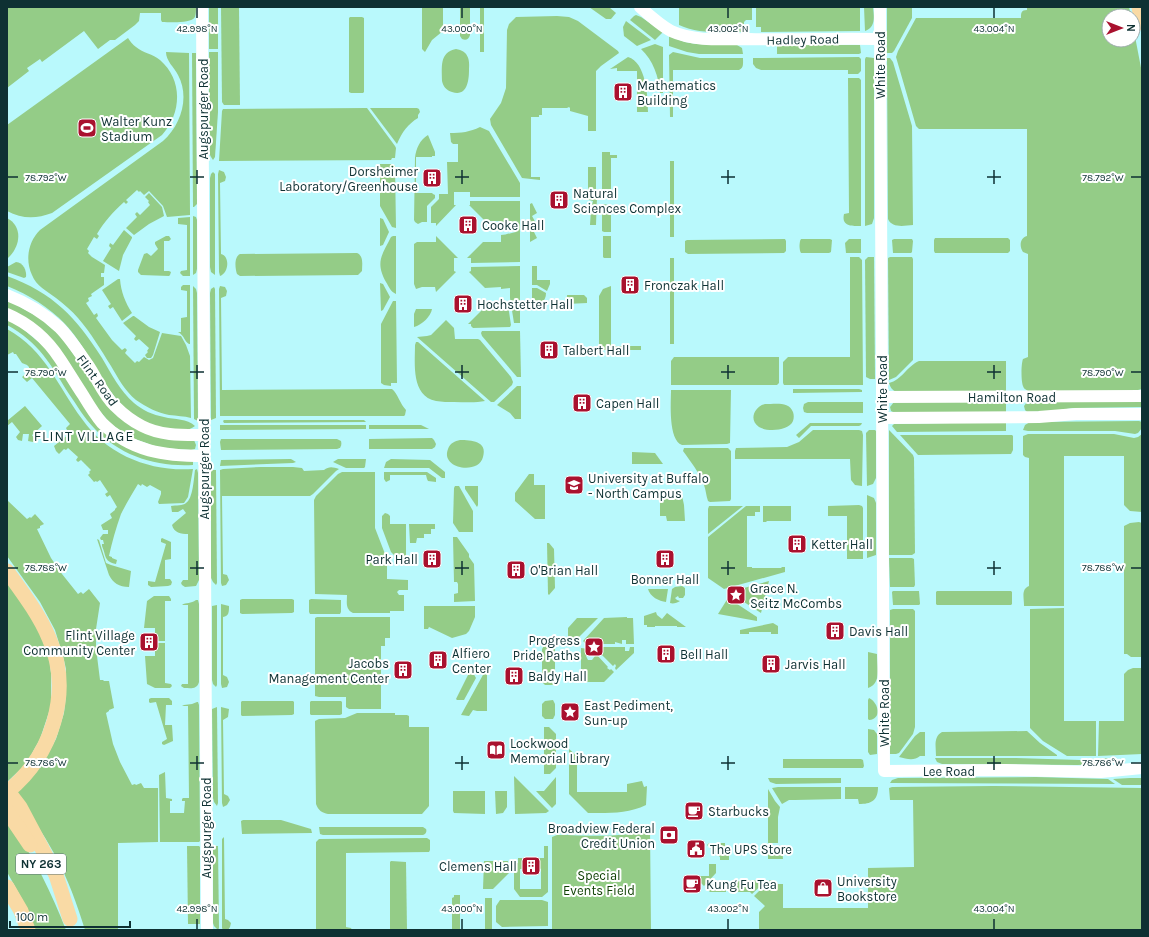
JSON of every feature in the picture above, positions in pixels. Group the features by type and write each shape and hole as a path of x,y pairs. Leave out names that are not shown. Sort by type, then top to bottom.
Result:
{"main road":[{"path":"1138,7 1142,23"},
{"path":"7,571 40,619 50,639 58,668 59,695 53,726 46,743 30,770 19,782 7,791 20,807 56,875 72,925"},
{"name":"NY 263","path":"7,811 27,839 46,872 72,925"},
{"name":"NY 263","path":"7,887 21,911 28,930"}],"street":[{"name":"Augspurger Road","path":"202,7 207,930"},
{"name":"Hadley Road","path":"640,7 651,17 672,31 702,38 880,39"},
{"name":"White Road","path":"880,7 884,771"},
{"name":"Flint Road","path":"7,295 35,309 59,327 89,366 114,406 132,419 143,426 161,432 172,434 204,435"},
{"name":"Flint Road","path":"7,314 17,318 40,335 59,357 91,409 102,423 120,437 134,445 164,454 204,456"},
{"name":"Hamilton Road","path":"882,397 1142,396"},
{"name":"Hamilton Road","path":"882,418 1032,417 1076,414 1142,414"},
{"name":"Lee Road","path":"884,771 1110,771 1142,768"},
{"name":"Lee Road","path":"1110,771 1142,775"}],"green space":[{"path":"7,7 196,7 196,13 195,17 189,21 162,22 161,13 140,13 139,21 135,25 115,40 110,40 98,49 84,31 42,62 40,59 27,68 29,71 7,88"},
{"path":"209,7 218,7 218,49 209,49"},
{"path":"221,7 239,7 240,105 224,105 222,102"},
{"path":"422,7 443,7 443,31 432,40 425,52 422,49"},
{"path":"460,7 470,7 470,35 466,40 463,40 460,36"},
{"path":"480,7 484,7 484,52 480,52"},
{"path":"589,7 609,7 616,13 611,19 606,19"},
{"path":"679,7 752,7 752,20 746,20 744,22 744,26 741,26 741,32 709,32 694,30 679,25"},
{"path":"756,7 860,7 860,31 761,32 761,27 756,27"},
{"path":"864,7 873,7 874,14 873,24 865,31"},
{"path":"887,7 912,7 912,18 892,53 887,53"},
{"path":"1027,7 1129,7 1101,8 1101,48 1137,48 1142,73 1142,389 1134,391 1028,391 1024,388 1022,380 1023,359 1028,357 1028,254 1023,252 1021,245 1023,238 1027,236 1027,129 919,129 916,126 896,57 916,18 1021,18 1022,12 1027,10"},
{"path":"636,15 663,32 655,40 630,20"},
{"path":"350,17 364,18 363,93 349,92"},
{"path":"516,17 569,17 578,21 619,53 596,71 596,131 588,131 588,116 570,111 569,107 542,108 542,115 539,115 539,117 531,117 531,177 540,177 540,180 522,178 491,125 490,119 501,103 506,88 507,30 509,24"},
{"path":"626,21 651,40 637,46 624,36 623,27"},
{"path":"669,36 685,42 696,44 737,45 742,48 743,54 699,54 687,52 669,46"},
{"name":"Walter Kunz Stadium","path":"128,38 139,49 160,60 168,68 173,77 177,97 176,107 169,126 162,135 52,213 35,217 24,217 7,211 7,125"},
{"path":"655,44 663,47 663,93 660,93 657,75 649,58 641,49"},
{"path":"860,45 861,53 777,54 777,46"},
{"path":"456,49 466,54 469,66 468,83 464,90 457,93 446,89 442,81 442,66 444,57 447,53"},
{"path":"166,52 189,53 190,215 167,217 163,206 149,191 144,195 137,190 126,200 128,202 126,204 124,202 109,217 97,234 99,236 97,239 94,237 87,249 89,251 88,253 92,257 105,265 104,273 101,273 101,277 104,277 104,285 91,294 92,296 88,298 89,301 86,303 94,315 97,313 98,316 96,318 112,340 122,350 125,348 127,350 125,353 135,363 137,361 139,362 144,357 149,360 153,358 162,333 181,336 190,356 191,418 161,413 144,405 128,393 96,342 76,315 36,282 30,269 28,257 30,246 40,230 163,141 175,127 182,110 182,83 169,61"},
{"path":"209,52 218,52 218,112 215,157 213,160 209,153"},
{"path":"673,52 700,58 743,58 743,65 739,70 673,70 673,117 670,117 669,55"},
{"path":"192,53 196,53 197,204 194,207 193,207"},
{"path":"628,57 634,60 639,66 645,81 648,112 637,112 637,71 617,71 617,68 610,69"},
{"path":"859,57 861,59 861,71 858,74 848,74 848,70 761,70 756,68 753,64 753,58"},
{"path":"866,57 874,58 874,218 872,224 865,226 865,59"},
{"path":"887,58 890,58 893,62 912,126 913,225 895,225 888,219"},
{"path":"848,78 859,78 861,80 861,226 848,225 844,221 844,214 849,213"},
{"path":"367,108 395,146 395,158 392,158 391,160 219,161 223,109"},
{"path":"370,108 417,108 420,112 418,118 403,132 397,144"},
{"path":"480,127 489,131 520,183 520,197 470,197 470,192 454,192 454,205 456,205 436,226 436,223 431,223 431,207 439,199 439,194 448,194 447,162 458,162 458,144 453,144 451,142 450,133 465,132"},
{"path":"428,135 435,152 435,156 416,157 416,193 432,193 435,195 435,198 427,206 427,222 418,224 414,220 415,158 419,145"},
{"path":"602,152 610,152 610,155 617,155 617,158 611,158 611,189 602,189"},
{"path":"670,161 674,161 674,237 670,237"},
{"path":"380,164 395,165 396,228 392,227 380,206"},
{"path":"588,167 596,167 595,191 588,191"},
{"path":"219,170 224,172 226,177 225,181 220,183 221,254 224,255 227,261 227,268 220,276 218,174"},
{"path":"213,172 215,174 215,275 211,272 210,267 210,178"},
{"path":"149,193 162,207 164,216 149,224 134,235 126,228 137,217 135,214 137,212 140,215 150,205 148,202 149,201 145,197"},
{"path":"588,194 595,194 597,196 596,225 590,225 593,201 585,199"},
{"path":"470,201 520,201 520,262 471,263 471,258 467,258 483,242 501,242 501,235 516,232 516,230 501,228 501,221 485,221 469,205"},
{"path":"532,203 537,213 532,216 537,225 532,228 537,238 530,242 530,204"},
{"path":"604,204 608,205 608,214 611,214 611,232 602,231 602,206"},
{"path":"193,216 196,217 197,220 197,269 196,273 193,275"},
{"path":"190,217 190,276 183,276 180,273 181,271 187,270 187,225 178,224 178,218"},
{"path":"7,218 16,227 18,238 15,249 7,259"},
{"path":"380,218 383,219 389,232 383,245 380,246"},
{"path":"124,230 132,238 123,255 119,271 103,261 111,248 109,246 110,243 113,245"},
{"path":"169,236 171,239 169,241 164,241 164,271 171,272 170,275 141,275 138,270 144,254 147,253 151,256 158,249 155,242"},
{"path":"396,236 396,294 391,291 386,282 380,264 383,254 391,237"},
{"path":"436,236 458,258 454,258 454,271 456,272 436,292 435,287 422,287 416,289 414,284 414,244 417,242 436,242"},
{"path":"603,236 611,236 611,258 604,258"},
{"path":"935,238 1008,238 1010,240 1010,251 1008,253 935,253"},
{"path":"785,239 786,251 784,253 688,254 685,252 685,241 687,240"},
{"path":"801,239 830,239 832,240 831,252 801,253"},
{"path":"849,239 861,239 861,253 846,253 845,243"},
{"path":"912,239 912,252 893,253 892,240"},
{"path":"357,253 362,258 362,271 358,275 240,276 237,274 236,269 236,260 240,254"},
{"path":"850,257 859,257 862,260 863,385 784,385 783,362 788,357 850,357"},
{"path":"868,257 874,257 875,379 866,377 865,260"},
{"path":"912,257 913,259 913,360 896,377 889,380 888,258"},
{"path":"670,258 674,258 674,344 670,344"},
{"path":"16,262 24,267 26,277 24,278 7,272 7,267"},
{"path":"520,266 520,323 514,323 510,288 485,288 469,272 471,271 471,267"},
{"path":"532,266 537,266 537,280 550,280 547,291 537,285 532,285"},
{"path":"7,276 38,290 62,308 73,319 92,343 120,387 137,406 152,414 185,420 195,426 187,430 172,429 151,425 134,416 109,388 77,339 65,324 38,302 7,286"},
{"path":"120,279 124,297 132,313 122,321 113,307 110,309 108,306 111,304 102,290"},
{"path":"380,283 383,284 390,297 381,311"},
{"path":"183,285 190,285 190,344 187,343 178,332 181,332 181,318 187,317 187,291 181,290"},
{"path":"193,286 197,293 198,421 194,419"},
{"path":"220,286 225,287 227,291 226,296 221,298 222,390 392,389 406,410 405,415 220,416"},
{"path":"611,286 611,346 641,346 641,350 599,349 599,296 603,289"},
{"path":"214,287 216,418 211,420 210,293 211,289"},
{"path":"532,288 537,288 546,293 545,299 542,302 532,305"},
{"path":"567,295 584,295 587,298 587,303 567,304"},
{"path":"7,301 40,318 60,335 112,409 194,440 196,445 195,449 160,448 132,438 111,424 97,408 69,363 7,308"},
{"path":"393,301 396,301 397,383 391,383 391,386 381,383 381,324"},
{"path":"489,303 489,306 508,305 510,327 473,328 471,324 468,324"},
{"path":"416,309 432,309 426,320 414,327 414,314"},
{"path":"133,316 149,327 160,332 151,358 147,358 145,355 149,348 139,339 136,341 134,339 136,336 123,323"},
{"path":"7,319 17,324 47,349 102,429 193,461 193,465 152,462 127,453 104,438 84,416 43,355 28,339 7,325"},
{"path":"446,320 454,328 455,339 480,340 511,377 513,382 512,385 494,402 491,402 417,337 431,335"},
{"path":"7,329 32,348 41,358 82,419 92,432 104,442 131,459 146,464 161,468 193,469 188,497 184,503 159,504 158,502 161,491 150,485 147,487 142,484 141,486 138,484 121,514 113,540 109,556 117,560 116,564 107,560 102,546 102,544 104,544 103,540 100,538 103,534 108,534 108,530 103,530 101,525 112,518 110,514 117,507 110,495 107,497 105,494 108,492 100,480 94,482 88,475 91,470 81,460 78,462 76,460 78,457 68,448 66,450 64,449 59,454 56,451 54,446 69,434 66,428 70,424 32,378 27,382 22,377 29,371 29,367 22,363 13,352 7,355"},
{"path":"482,331 520,331 521,377 517,377 482,336"},
{"path":"416,342 418,342 485,401 443,402 428,398 422,393 418,386 415,370"},
{"path":"674,357 779,357 779,383 777,385 671,385 671,361"},
{"path":"919,361 1006,361 1006,392 896,392 893,390 889,383 897,379"},
{"path":"517,386 521,386 521,419 515,419 510,413 497,405"},
{"path":"793,389 859,389 862,390 862,392 793,393"},
{"path":"671,390 731,390 730,443 682,445 678,442 672,429"},
{"path":"1006,401 1006,412 893,412 891,411 890,407 894,402"},
{"path":"808,402 863,402 863,413 807,413 804,412 803,408 804,404"},
{"path":"1027,402 1142,402 1142,407 1073,408 1053,411 1027,412 1024,406"},
{"path":"765,404 781,404 791,408 794,414 791,424 778,430 767,430 759,427 754,421 753,417 758,407"},
{"path":"25,406 42,426 32,435 35,440 33,442 28,441 29,434 23,434 22,441 18,440 16,437 20,432 12,422 7,426 7,421"},
{"path":"224,420 364,420 366,422 224,423"},
{"path":"1006,422 1006,431 897,432 892,426 894,424"},
{"path":"1030,422 1142,422 1142,428 1135,434 1115,431 1023,430 1025,425"},
{"path":"810,423 862,423 859,426 811,426 799,438 796,435"},
{"path":"220,425 366,425 366,429 220,430"},
{"path":"369,425 421,425 429,429 369,429"},
{"path":"813,430 862,431 862,486 855,485 851,480 850,459 735,459 736,448 787,447 799,442"},
{"path":"869,430 876,431 876,478 873,484 867,486 866,433"},
{"path":"889,430 913,455 914,458 915,553 912,555 889,555"},
{"path":"1028,434 1114,434 1134,438 1142,434 1142,512 1130,511 1124,505 1124,456 1064,456 1064,606 1024,606 1024,591 1026,587 1029,586 1029,458 1023,455 1023,436"},
{"path":"900,435 1012,435 1013,450 1011,454 918,455"},
{"path":"432,438 436,444 432,449 369,449 369,439"},
{"path":"221,439 337,439 341,441 341,444 337,449 221,450"},
{"path":"460,440 478,442 481,445 484,452 480,463 468,468 455,465 450,461 447,456 448,449 450,445"},
{"path":"684,448 728,448 731,451 730,501 708,501 702,480 695,467 683,451"},
{"path":"632,452 655,453 663,464 632,464"},
{"path":"291,459 296,462 220,466 221,460"},
{"path":"338,459 366,459 365,467 346,468 333,462"},
{"path":"391,459 430,460 445,472 445,478 442,478 429,468 384,468 386,462"},
{"path":"261,467 293,467 302,468 304,471 324,470 331,467 339,469 310,496 222,496 223,574 227,575 229,580 226,585 222,586 220,470"},
{"path":"197,469 199,580 196,586 185,587 181,583 183,580 188,580 188,534 180,533 174,530 172,525 186,513 183,509 178,512 172,512 171,506 183,505 188,501 193,488 195,470"},
{"path":"211,470 216,470 216,585 211,578"},
{"path":"342,472 375,472 375,528 387,559 387,579 408,580 408,590 399,590 397,592 399,595 404,595 404,611 390,611 390,613 353,613 348,607 347,595 315,594 314,500 316,496 338,474"},
{"path":"384,472 427,472 436,478 436,482 428,481 426,475 390,475 390,480 386,482 384,479"},
{"path":"529,474 534,474 534,485 545,485 545,519 535,519 515,501 515,493"},
{"path":"455,486 459,486 473,511 473,532 459,532 453,523"},
{"path":"465,486 478,486 477,507 465,489"},
{"path":"660,491 681,491 685,521 667,521 666,516 660,516"},
{"path":"867,495 874,498 876,503 876,555 867,558"},
{"path":"7,500 27,519 30,517 31,518 35,514 44,524 37,529 51,558 62,574 78,594 81,592 83,594 89,589 100,603 96,629 96,648 100,680 109,681 114,708 106,713 113,744 120,762 132,785 141,783 144,788 158,788 158,842 118,843 118,930 85,930 72,892 60,864 41,831 15,792 43,763 56,739 64,713 66,669 55,630 40,602 7,556"},
{"path":"859,505 863,508 863,559 847,559 847,516 828,516 828,506"},
{"path":"709,506 743,506 708,534"},
{"path":"746,506 760,506 760,512 755,512 755,516 747,516 747,567 785,567 785,572 724,589 708,578 708,537"},
{"path":"763,506 791,506 791,521 763,522"},
{"path":"385,513 390,516 390,524 406,524 406,558 396,557 391,552 382,528 382,516"},
{"path":"1130,523 1142,523 1142,657 1131,657 1124,654 1124,526"},
{"path":"409,524 435,524 435,529 431,529 431,534 424,534 424,538 417,538 416,543 410,543"},
{"path":"453,537 457,537 474,564 475,601 454,602 454,594 458,593 458,584 457,582 454,582"},
{"path":"162,538 171,542 171,559 165,560 165,579 170,579 172,582 171,585 168,586 151,587 148,585 148,581 155,582 166,544 161,542"},
{"path":"97,539 99,540 106,563 131,571 129,587 119,585 114,582 109,575"},
{"path":"547,543 549,543 554,549 555,588 549,595 548,594"},
{"path":"889,558 914,559 914,587 890,587"},
{"path":"7,580 34,619 49,657 51,673 51,706 40,739 26,764 7,782"},
{"path":"769,581 761,613 744,602 744,588"},
{"path":"682,586 685,588 685,595 683,598 679,598 678,596 675,598 680,601 670,603 672,589"},
{"path":"648,589 668,589 666,602 655,598"},
{"path":"893,591 919,591 920,604 893,605"},
{"path":"937,591 1011,591 1012,604 937,605"},
{"path":"154,596 169,596 171,599 171,601 165,601 165,641 155,641 155,628 144,628 147,601"},
{"path":"728,598 757,617 757,621 718,614"},
{"path":"292,599 294,600 294,612 242,614 240,613 240,600"},
{"path":"198,600 199,604 199,682 195,687 184,688 181,686 182,684 188,684 188,605 182,605"},
{"path":"309,600 341,600 341,612 340,614 310,614"},
{"path":"221,604 229,606 228,613 223,617 223,675 227,677 229,682 227,687 222,688 221,684"},
{"path":"217,605 216,687 212,680 212,606"},
{"path":"424,606 475,606 475,617 469,631 466,634 452,638 429,627 428,629 424,629"},
{"path":"1064,608 1064,721 1096,721 1096,756 1067,756 1043,741 1030,728 1030,609"},
{"path":"913,609 915,611 915,727 913,734 899,753 890,754 890,610"},
{"path":"656,612 662,619 667,613 686,627 647,627 647,625 644,625 644,616"},
{"path":"390,617 390,638 385,638 385,646 381,646 381,709 349,709 346,707 346,697 315,696 315,618"},
{"path":"577,618 598,618 576,640 576,643 573,643 573,637 568,637 568,628"},
{"path":"604,618 633,618 634,644 626,644 626,640 622,640 622,644 615,642 615,644 600,644 600,642 597,642 596,644 586,644 583,641"},
{"path":"773,623 778,626 778,634 771,634 771,632 749,632 749,634 740,634 740,630"},
{"path":"155,643 165,643 165,683 171,684 172,686 170,688 155,688 147,684 145,656 155,656"},
{"path":"544,646 552,646 555,649 555,682 553,685 545,685 542,682 542,649"},
{"path":"601,647 625,647 625,651 629,651 630,647 634,647 634,653 616,670 615,664 613,666 599,652 602,651"},
{"path":"581,648 589,649 586,656 588,660 592,660 597,655 608,667 607,668 614,672 604,682 581,682"},
{"path":"868,652 877,654 878,674 875,683 868,688"},
{"path":"1133,668 1142,668 1142,754 1098,756 1099,721 1124,721 1124,674"},
{"path":"470,671 472,671 476,678 464,700 457,700 456,699"},
{"path":"484,673 487,674 487,711 473,710 469,716 461,715"},
{"path":"169,698 172,701 172,705 166,705 165,725 172,725 173,741 164,745 162,742 167,739 156,702 149,702 149,699"},
{"path":"869,698 875,703 878,710 876,717 869,720 868,700"},
{"path":"553,700 555,704 555,715 553,719 545,719 542,716 542,704 545,701"},
{"path":"242,701 293,701 294,714 242,716"},
{"path":"311,701 341,701 342,714 311,715"},
{"path":"197,702 199,705 200,841 160,842 159,775 165,772 166,798 172,799 172,801 170,801 170,813 184,813 185,801 182,801 182,799 189,798 188,706 182,706"},
{"path":"217,707 217,806 213,798 212,709"},
{"path":"221,707 229,709 228,717 223,720 224,794 228,796 230,800 227,805 223,807 222,803"},
{"path":"357,713 395,713 395,715 407,715 409,716 409,727 429,727 429,806 422,814 328,814 319,810 316,804 315,721 319,719 345,718"},
{"path":"544,727 549,727 556,734 556,768 550,774 544,774"},
{"path":"868,729 874,730 877,734 877,754 870,755 868,752"},
{"path":"1027,731 1057,756 936,756 936,739 942,732"},
{"path":"920,732 925,732 925,756 920,756 913,759 899,757 915,736"},
{"path":"569,749 577,756 577,792 627,792 627,784 642,781 644,787 647,786 646,805 625,811 588,813 569,794"},
{"path":"935,758 1112,759 1110,763 1107,764 1077,765 942,764 937,762"},
{"path":"783,759 861,759 863,760 864,766 863,768 783,768"},
{"path":"514,776 549,811 546,813 515,814"},
{"path":"556,777 556,804 552,808 536,791 544,791"},
{"path":"1036,777 1108,779 1115,784 890,783 892,780 898,778"},
{"path":"768,778 841,778 841,783 776,784 770,782"},
{"path":"1142,778 1142,785 1122,785 1113,779"},
{"path":"994,786 1142,788 1142,930 759,930 759,912 765,906 754,896 770,880 778,884 783,884 783,908 868,908 868,868 914,867 913,800 890,800 889,788"},
{"path":"841,787 841,799 789,800 782,804 772,788"},
{"path":"845,787 878,787 878,792 873,801 859,804 858,799 845,799"},
{"path":"768,789 780,807 778,817 778,843 768,843"},
{"path":"453,791 485,791 485,814 454,813"},
{"path":"495,791 507,791 507,807 503,813 496,814"},
{"path":"281,820 311,829 312,833 242,834 241,821"},
{"path":"7,821 17,834 38,869 55,903 66,930 35,930 23,901 7,872"},
{"path":"319,827 423,827 426,829 426,833 423,835 323,835 320,834"},
{"name":"Special Events Field","path":"650,829 651,930 552,930 552,837 557,835 616,835"},
{"path":"224,837 225,919 231,923 228,930 223,930 222,928 222,839"},
{"path":"427,838 430,840 429,852 346,853 346,927 351,928 352,930 316,930 316,842 319,839"},
{"path":"709,843 725,843 725,853 729,854 729,860 720,860 720,857 707,845"},
{"path":"187,846 200,847 200,924 188,924"},
{"path":"218,846 218,930 213,923 213,847"},
{"path":"544,846 548,846 548,892 542,897 520,897 514,889 514,863 518,863 518,858 522,858 522,869 520,869 520,889 541,889 541,869 539,868 539,858 544,858"},
{"path":"768,847 782,847 783,859 768,859"},
{"path":"391,861 406,862 407,930 390,930"},
{"path":"484,861 508,861 509,873 493,889 483,889"},
{"path":"709,864 716,864 716,873 704,886 699,881 699,876 709,876"},
{"path":"767,880 752,894 750,892 737,892 737,886 733,886 735,882 738,881"},
{"path":"716,882 726,882 730,886 726,886 726,892 710,892 707,889"},
{"path":"454,895 460,895 460,930 452,930 452,898"},
{"path":"485,898 492,898 492,930 485,930"},
{"path":"500,900 542,900 548,902 548,926 502,927 496,922 496,906"}],"place":[{"name":"Mathematics Building","path":"623,92"},
{"name":"Walter Kunz Stadium","path":"87,128"},
{"name":"Dorsheimer Laboratory/Greenhouse","path":"432,178"},
{"name":"Natural Sciences Complex","path":"559,200"},
{"name":"Cooke Hall","path":"468,225"},
{"name":"Fronczak Hall","path":"630,285"},
{"name":"Hochstetter Hall","path":"463,304"},
{"name":"Talbert Hall","path":"549,350"},
{"name":"Capen Hall","path":"582,403"},
{"name":"University at Buffalo - North Campus","path":"574,485"},
{"name":"Ketter Hall","path":"797,544"},
{"name":"Park Hall","path":"432,559"},
{"name":"Bonner Hall","path":"665,559"},
{"name":"O'Brian Hall","path":"516,570"},
{"name":"Grace N. Seitz McCombs","path":"736,595"},
{"name":"Davis Hall","path":"835,631"},
{"name":"Flint Village Community Center","path":"149,642"},
{"name":"Progress Pride Paths","path":"594,647"},
{"name":"Bell Hall","path":"666,654"},
{"name":"Alfiero Center","path":"438,660"},
{"name":"Jarvis Hall","path":"771,664"},
{"name":"Jacobs Management Center","path":"403,670"},
{"name":"Baldy Hall","path":"514,676"},
{"name":"East Pediment, Sun-up","path":"570,712"},
{"name":"Lockwood Memorial Library","path":"496,750"},
{"name":"Starbucks","path":"694,811"},
{"name":"Broadview Federal Credit Union","path":"669,835"},
{"name":"The UPS Store","path":"696,849"},
{"name":"Clemens Hall","path":"531,866"},
{"name":"Kung Fu Tea","path":"692,884"},
{"name":"University Bookstore","path":"823,888"}],"district":[{"name":"FLINT VILLAGE","path":"84,436"}]}
